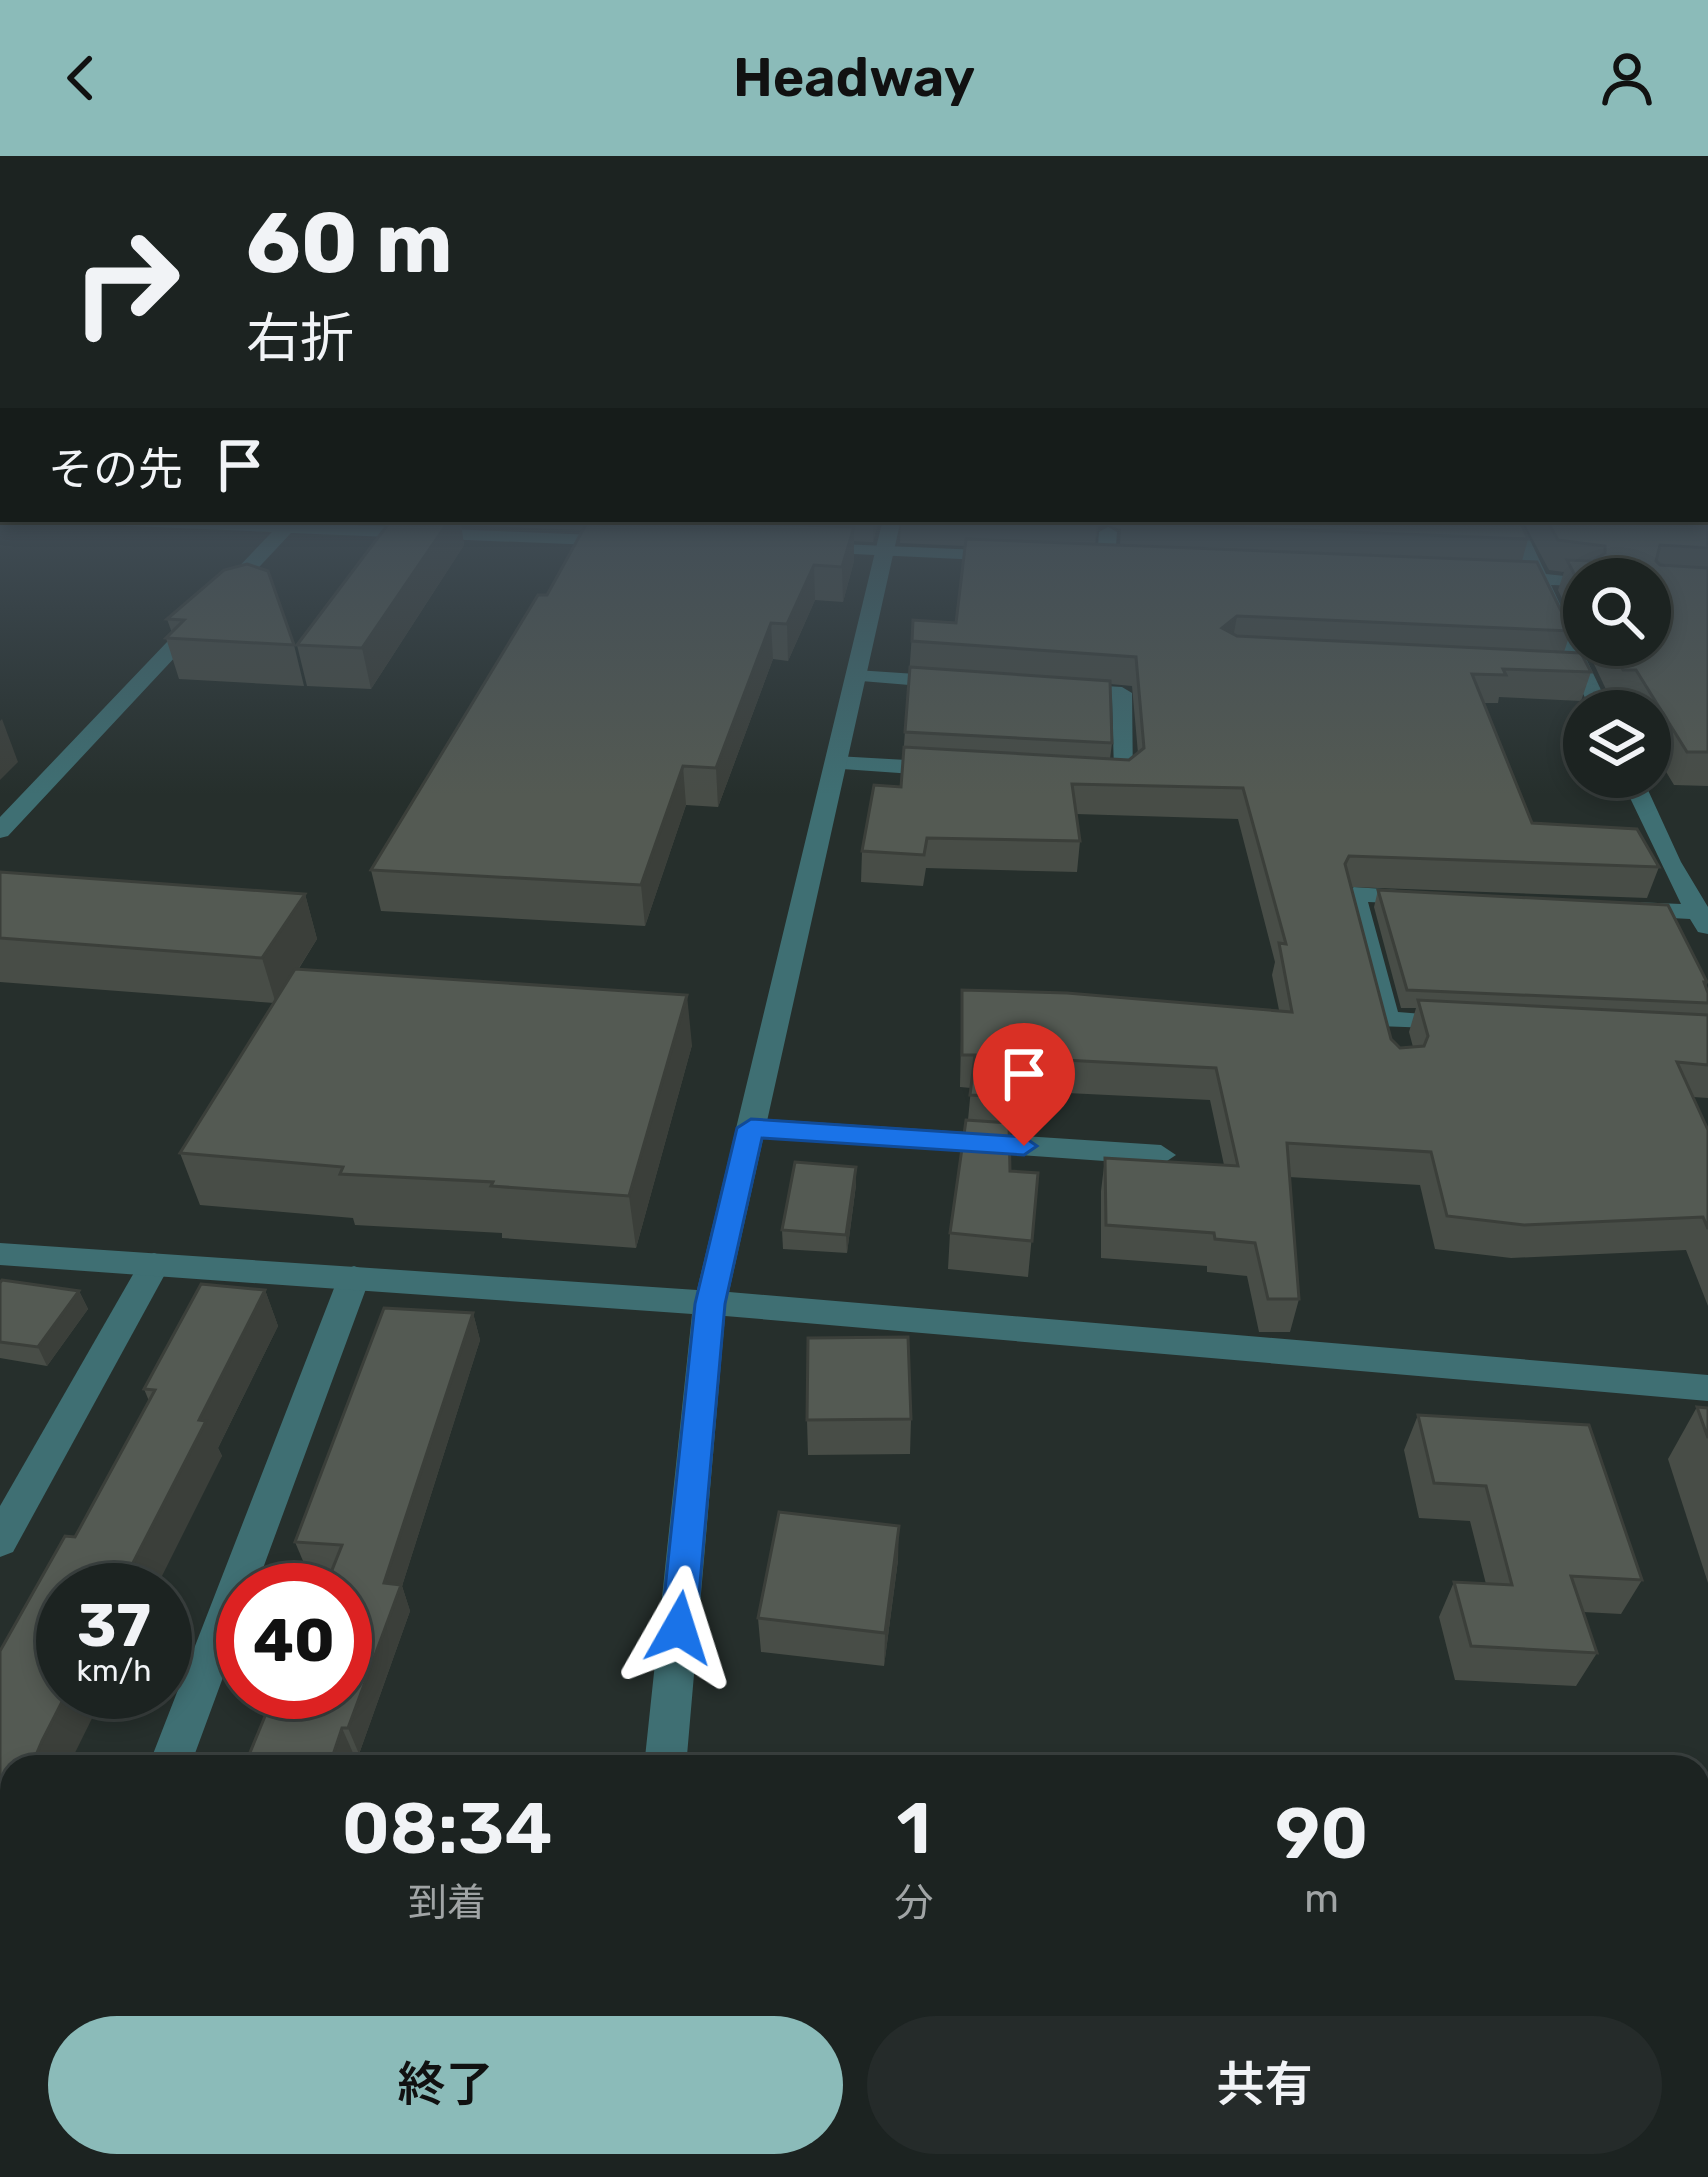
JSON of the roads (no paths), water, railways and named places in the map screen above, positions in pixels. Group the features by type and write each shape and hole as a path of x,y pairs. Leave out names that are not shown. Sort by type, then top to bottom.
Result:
{"street":[{"path":"0,831 212,606"},
{"path":"666,1755 710,1304 873,606"},
{"path":"1554,606 1592,690"},
{"path":"1560,670 1583,671"},
{"path":"856,676 967,683"},
{"path":"1055,689 1122,693 1125,778 1080,776"},
{"path":"836,763 969,770"},
{"path":"1640,798 1703,921"},
{"path":"1395,1053 1354,894 1446,899"},
{"path":"1606,907 1703,921"},
{"path":"1387,1020 1479,1024"},
{"path":"751,1128 1161,1155"},
{"path":"0,1254 710,1304 1708,1388"},
{"path":"0,1541 154,1265"},
{"path":"174,1755 354,1278"}]}
